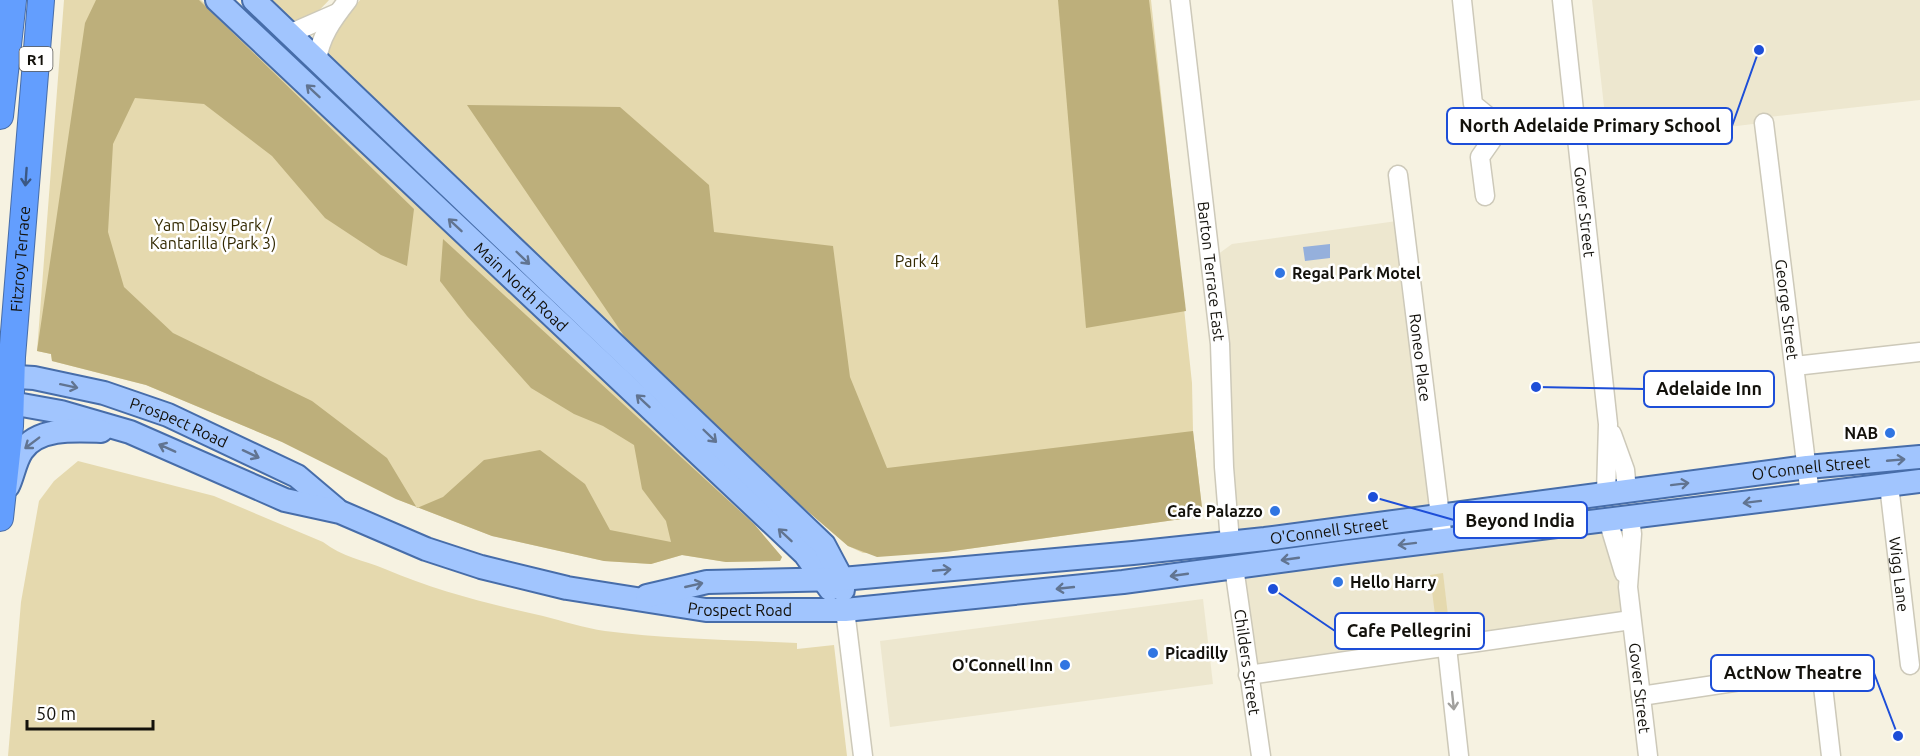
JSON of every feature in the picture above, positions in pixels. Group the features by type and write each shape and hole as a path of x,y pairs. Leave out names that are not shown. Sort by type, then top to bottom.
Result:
{"highway":[{"name":"R1","path":"0,116 12,0"},
{"name":"Fitzroy Terrace","path":"1,509 6,376 41,0"},
{"path":"0,116 31,118"}],"main road":[{"name":"Main North Road","path":"217,0 832,579"},
{"name":"Main North Road","path":"254,0 824,545 832,579"},
{"name":"Prospect Road","path":"6,376 34,378 104,393 168,415 297,476 340,512"},
{"name":"Prospect Road","path":"5,402 82,417 129,432 285,500 340,512 426,549 491,570 567,588 706,610 845,610"},
{"path":"1,509 22,451 36,439 51,433 74,430 129,432"},
{"name":"O'Connell Street","path":"832,579 1133,554 1806,467 1920,458"},
{"name":"O'Connell Street","path":"845,610 1123,582 1920,481"},
{"path":"1617,492 1619,518"},
{"path":"1230,542 1234,567"},
{"name":"Prospect Road","path":"637,598 707,582 832,579"},
{"path":"832,579 845,610"}],"street":[{"name":"Barton Terrace East","path":"1180,0 1220,344 1224,467 1230,542"},
{"path":"1462,0 1473,104 1501,127 1575,118"},
{"name":"Gover Street","path":"1562,0 1617,492"},
{"path":"289,34 342,7"},
{"path":"317,62 318,46 342,7"},
{"name":"George Street","path":"1764,123 1810,495"},
{"path":"1485,196 1480,157 1501,127"},
{"name":"Roneo Place","path":"1398,175 1443,540"},
{"path":"1795,366 1920,352"},
{"name":"Wigg Lane","path":"1889,485 1910,665"},
{"name":"Gover Street","path":"1619,518 1632,534 1628,586 1648,756"},
{"name":"Childers Street","path":"1234,567 1261,756"},
{"path":"845,610 863,756"},
{"path":"1248,675 1631,620"},
{"path":"1447,647 1459,756"},
{"path":"1641,696 1847,665"},
{"path":"1821,669 1831,756 1825,756"}],"shaded area":[{"path":"96,0 199,0 414,209 407,266 381,255 325,218 272,156 204,104 135,98 113,144 108,232 124,287 173,333 312,401 387,458 416,507 282,442 146,385 52,361 51,354 37,351 85,23"},
{"path":"1058,0 1149,0 1186,311 1086,328"},
{"path":"1592,0 1920,0 1920,100 1761,118 1761,123 1608,142"},
{"path":"467,105 620,107 709,185 714,232 833,246 850,377 887,468 1193,431 1203,516 946,552 877,557 848,546 652,377"},
{"path":"1404,220 1440,515 1230,542 1210,260 1232,244"},
{"path":"443,239 754,524 782,557 780,561 726,562 682,555 651,564 604,561 492,536 418,508 443,497 484,460 540,450 585,484 610,530 671,542 666,521 642,489 634,445 603,426 574,414 531,388 467,316 440,281"},
{"path":"1630,517 1631,620 1248,675 1234,567"},
{"path":"1203,599 1213,684 890,727 880,641"}],"green space":[{"name":"Yam Daisy Park / Kantarilla (Park 3)","path":"64,0 201,0 439,220 754,524 782,557 780,561 726,562 682,555 651,564 604,561 492,536 396,499 282,442 146,385 52,361 51,354 37,351"},
{"path":"261,0 329,0 311,17 294,23 281,18"},
{"name":"Park 4","path":"360,0 1151,0 1192,383 1193,431 1203,516 946,552 863,553 848,546 652,377 322,58 321,47"},
{"path":"78,461 214,496 323,542 345,555 424,584 483,602 581,626 653,636 797,643 797,649 834,645 847,756 8,756 21,602 39,501 54,481"},
{"path":"1443,573 1449,624 1437,631 1430,575"}],"water":[{"path":"1330,244 1330,258 1305,261 1303,247"}],"place":[{"name":"North Adelaide Primary School","path":"1759,50"},
{"name":"Regal Park Motel","path":"1280,273"},
{"name":"Adelaide Inn","path":"1536,387"},
{"name":"NAB","path":"1890,433"},
{"name":"Beyond India","path":"1373,497"},
{"name":"Cafe Palazzo","path":"1275,511"},
{"name":"Hello Harry","path":"1338,582"},
{"name":"Cafe Pellegrini","path":"1273,589"},
{"name":"Picadilly","path":"1153,653"},
{"name":"O'Connell Inn","path":"1065,665"},
{"name":"ActNow Theatre","path":"1898,736"}]}
